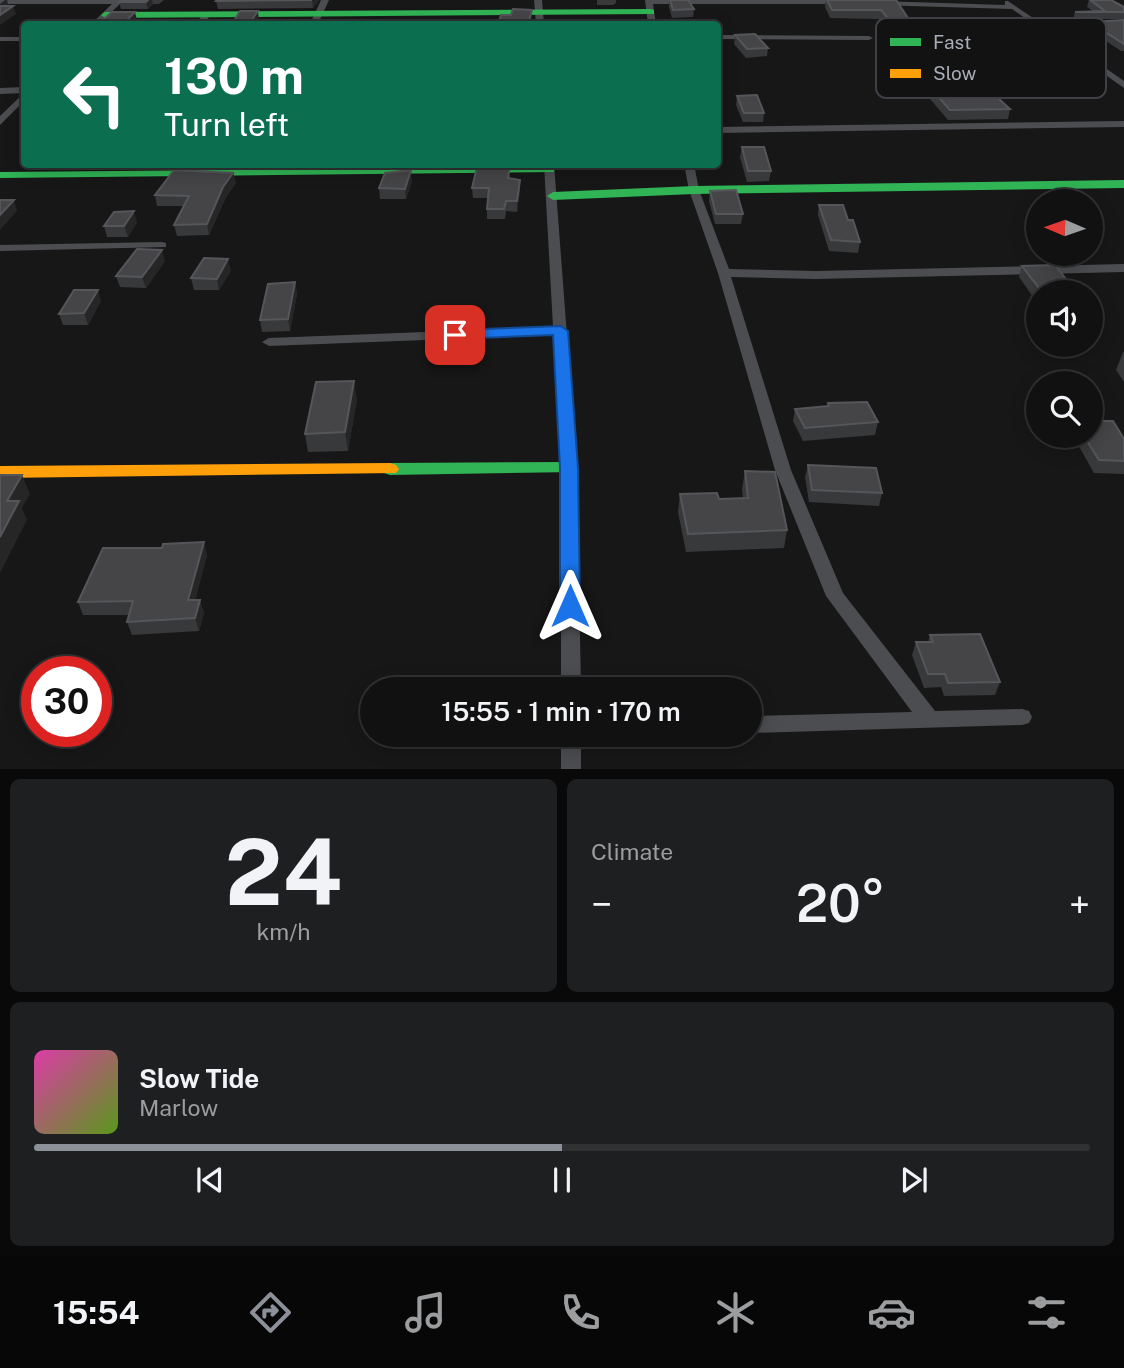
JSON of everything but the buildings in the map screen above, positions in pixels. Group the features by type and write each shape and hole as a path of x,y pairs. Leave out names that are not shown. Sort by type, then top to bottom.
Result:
{"street":[{"path":"1004,0 1028,18"},
{"path":"0,2 119,1"},
{"path":"100,20 119,1"},
{"path":"100,20 204,19 319,12 539,12 852,2"},
{"path":"866,2 1014,7"},
{"path":"1106,24 1124,23"},
{"path":"721,37 869,38"},
{"path":"0,39 21,39"},
{"path":"1106,73 1124,85"},
{"path":"0,91 21,90"},
{"path":"0,122 21,99"},
{"path":"9,113 21,113"},
{"path":"721,130 1124,124"},
{"path":"0,175 481,168"},
{"path":"550,168 569,468 571,677"},
{"path":"690,168 694,190 724,273 783,470 835,596 930,720"},
{"path":"553,196 694,190 1124,184"},
{"path":"0,248 162,245"},
{"path":"724,273 815,275 1124,268"},
{"path":"269,342 561,331"},
{"path":"0,472 569,468"},
{"path":"762,725 1022,717"},
{"path":"571,747 571,769"}],"traffic: fast":[{"path":"105,15 651,12"},
{"path":"0,175 550,170"},
{"path":"553,196 694,190 1124,184"},
{"path":"390,469 569,468"}],"traffic: slow":[{"path":"0,472 390,469"}],"route":[{"path":"455,335 561,331 569,468 570,606"}]}
